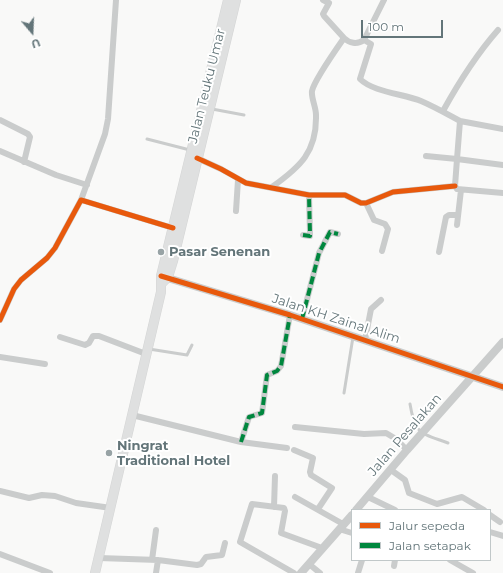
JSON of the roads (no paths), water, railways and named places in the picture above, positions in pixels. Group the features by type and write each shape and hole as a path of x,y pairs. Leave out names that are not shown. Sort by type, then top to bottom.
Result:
{"main road":[{"name":"Jalan Teuku Umar","path":"164,279 200,129 228,0"},
{"name":"Jalan Teuku Umar","path":"200,129 208,108 236,0"},
{"name":"Jalan Teuku Umar","path":"164,279 173,228 194,154"},
{"path":"95,573 164,279"}],"street":[{"path":"0,320 5,306 18,285 47,258 55,248 81,200 87,185 105,134 108,119 116,0"},
{"path":"323,0 329,3 323,14 324,16 344,38 352,43 360,43 364,40 384,0"},
{"path":"443,111 463,75 498,30"},
{"path":"272,187 298,168 306,158 314,135 316,122 313,88 344,38"},
{"path":"364,40 371,44 360,79 363,82 374,88 420,101 443,111 460,121 503,129"},
{"path":"0,120 28,134 30,137 24,162"},
{"path":"457,226 458,188 456,159 460,121"},
{"path":"0,151 56,175 87,185"},
{"path":"194,154 238,180 246,183 309,195 345,196 361,203 393,192 458,188 503,193"},
{"path":"426,156 503,165"},
{"path":"236,211 238,180"},
{"path":"303,235 310,236 309,195"},
{"path":"81,200 173,228"},
{"path":"366,202 374,220 384,224 388,229 382,251"},
{"path":"439,252 446,217 449,215 457,215"},
{"path":"302,319 319,253 330,232 338,234"},
{"name":"Jalan KH Zainal Alim","path":"164,279 290,315 503,387"},
{"path":"365,340 371,310 382,300"},
{"path":"241,442 249,417 262,413 267,375 277,371 280,366 290,315"},
{"path":"60,337 85,345 89,343 93,336 99,336 147,351"},
{"name":"Jalan Pesalakan","path":"357,509 503,342"},
{"path":"0,357 44,364"},
{"path":"132,415 241,442 287,448"},
{"path":"295,427 364,434 386,433 396,439 407,450"},
{"path":"294,450 313,458 310,472 311,475 332,488 318,509"},
{"path":"391,470 403,478 408,491 413,495 441,504 462,497 482,509"},
{"path":"274,507 275,476"},
{"path":"0,491 28,498 42,495 55,496 80,504 111,508"},
{"path":"295,497 318,509 341,527 351,532"},
{"path":"368,497 393,509"},
{"path":"294,573 240,541 252,504 285,510 280,531 282,534 322,548"},
{"path":"301,573 351,516"},
{"path":"491,516 500,522"},
{"path":"156,530 156,573"},
{"path":"491,532 503,536"},
{"path":"98,558 155,560 199,564 206,557 222,555 225,543"},
{"path":"0,554 50,573"},
{"path":"358,573 362,561"},
{"path":"458,562 468,572"},
{"path":"309,564 320,573"}],"lane":[{"path":"208,108 244,115"},
{"path":"147,139 194,154"},
{"path":"344,393 353,337"},
{"path":"147,351 187,355 192,345"},
{"path":"410,404 413,421 422,433 448,443"}],"place":[{"name":"Pasar Senenan","path":"161,252"},
{"name":"Ningrat Traditional Hotel","path":"109,453"}]}
